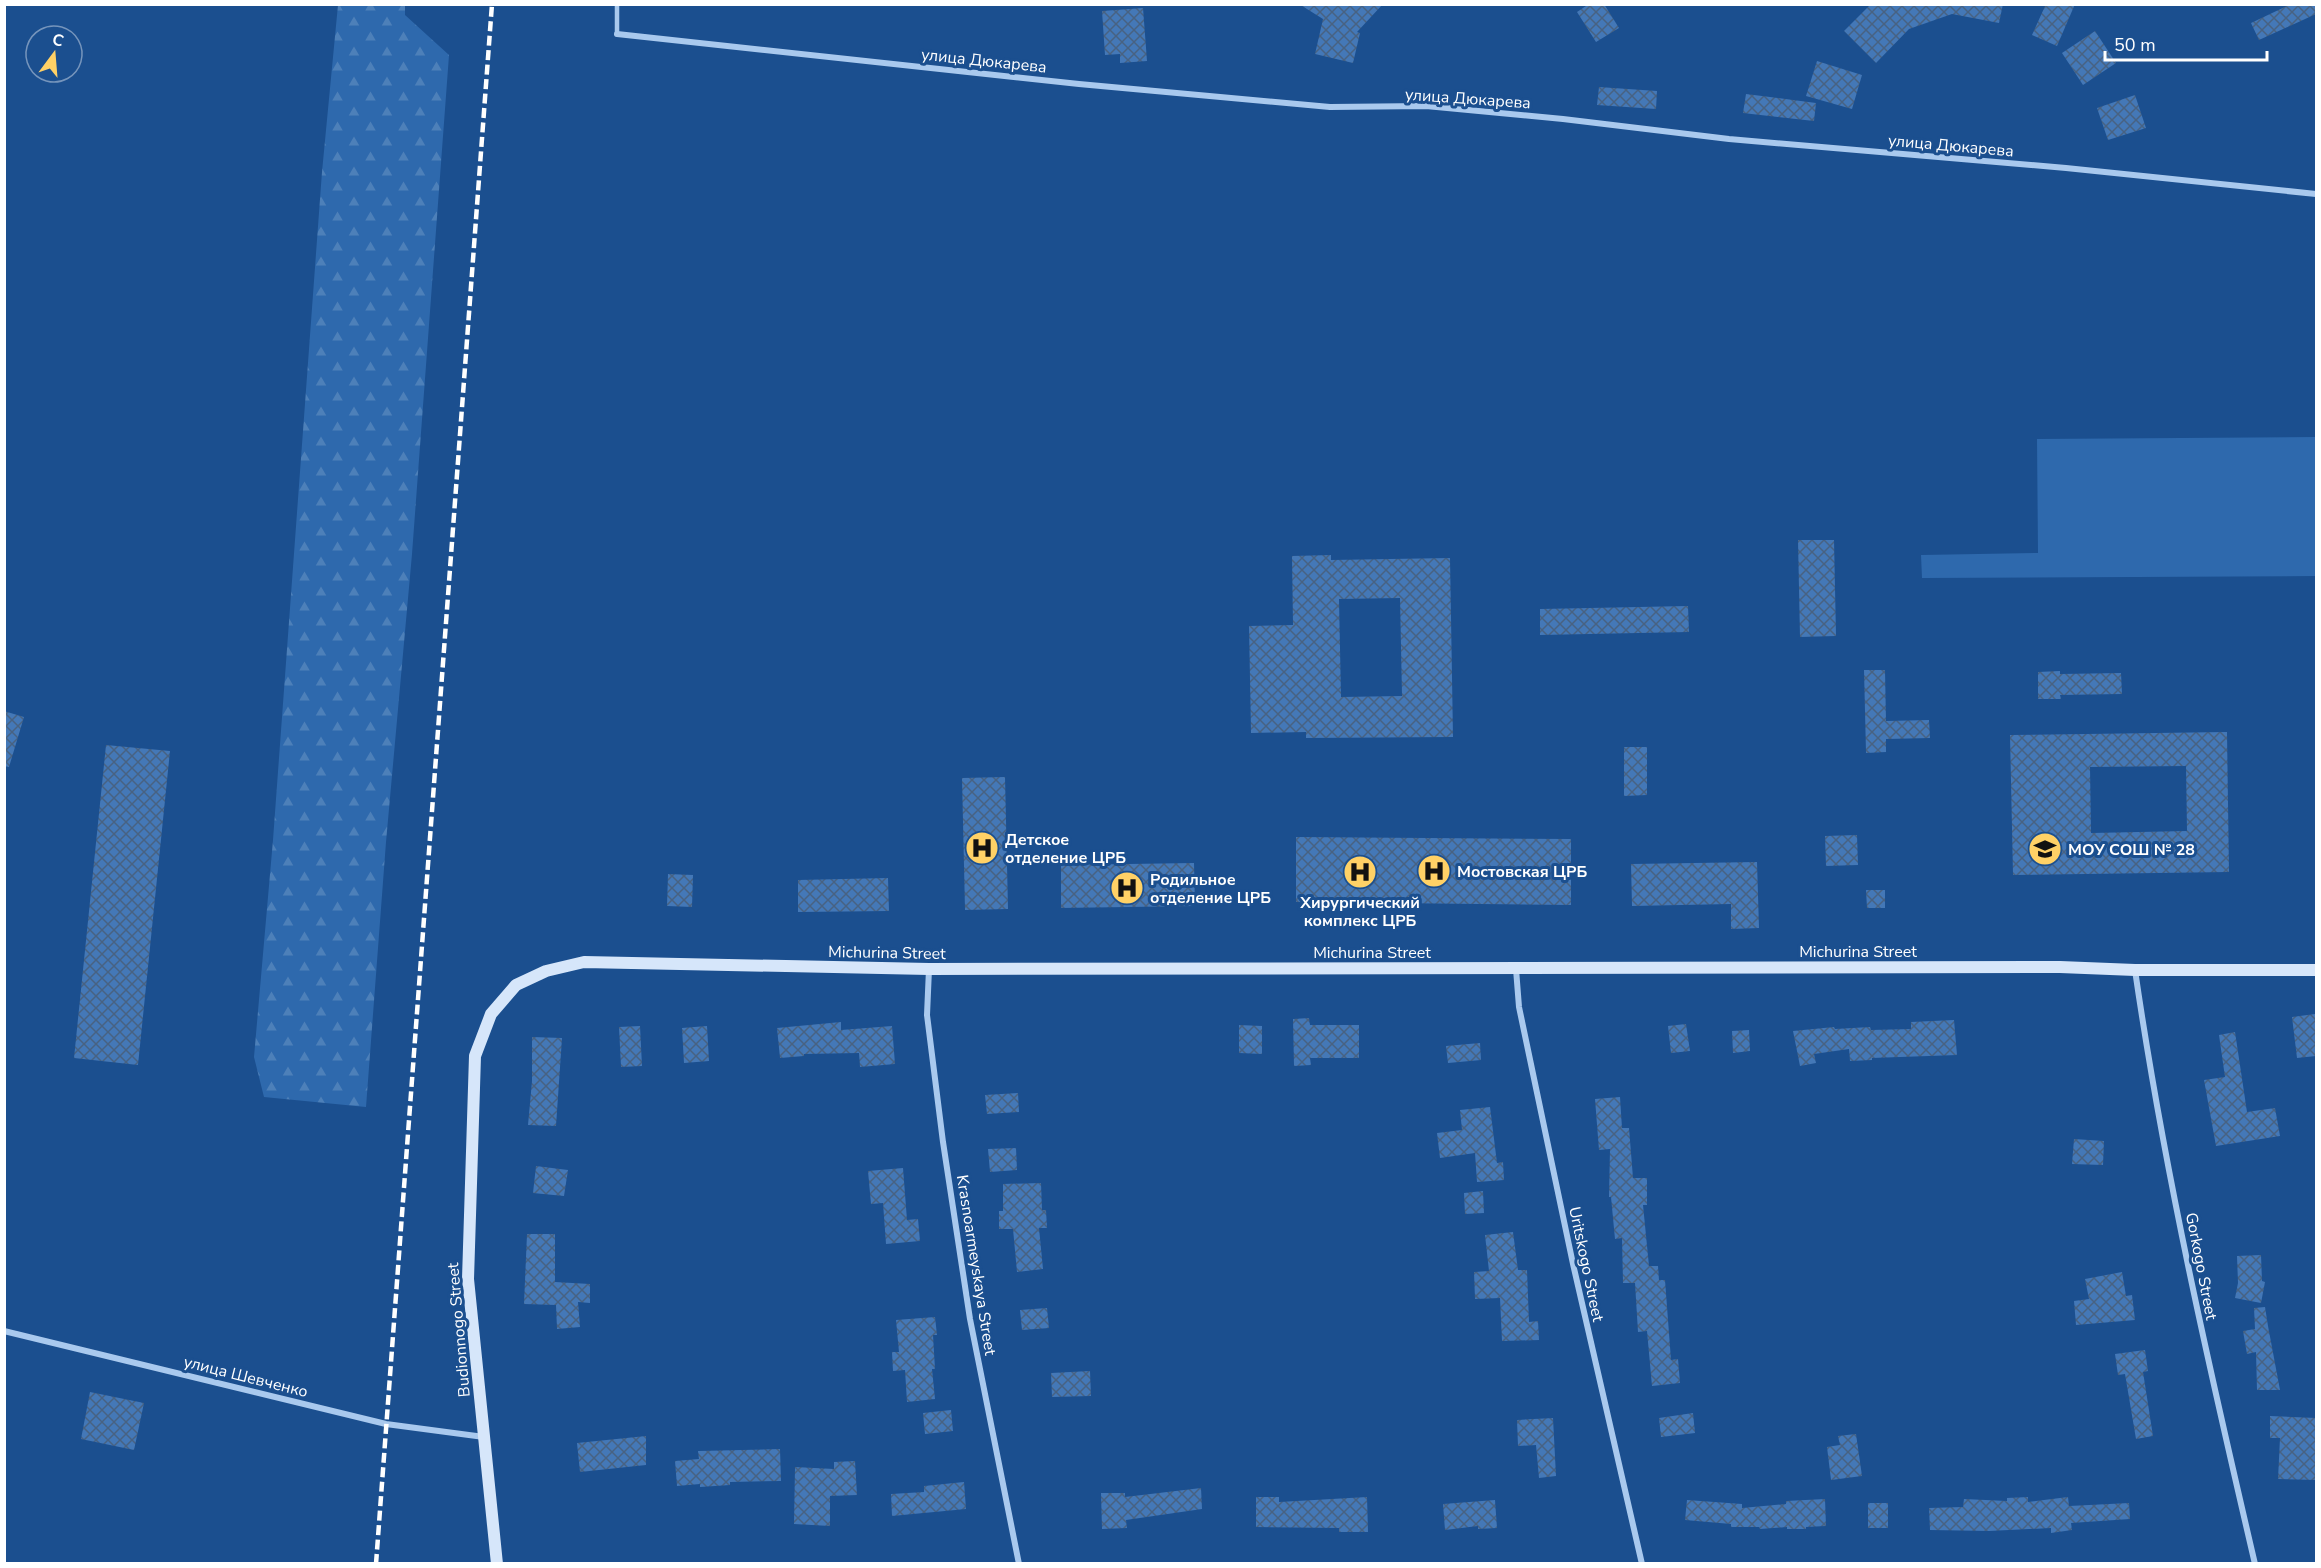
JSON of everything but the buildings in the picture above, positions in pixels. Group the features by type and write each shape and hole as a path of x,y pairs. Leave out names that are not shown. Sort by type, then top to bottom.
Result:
{"street":[{"name":"улица Дюкарева","path":"617,34 1079,84 1330,107 1426,106 1563,119 1729,139 2066,168 2316,194"},
{"name":"Michurina Street","path":"475,1056 490,1014 516,985 546,971 584,962 928,969 2060,967 2134,970 2316,970"},
{"name":"Krasnoarmeyskaya Street","path":"928,969 927,1016 970,1320 1019,1563"},
{"name":"Uritskogo Street","path":"1516,969 1519,1007 1573,1264 1642,1563"},
{"name":"Gorkogo Street","path":"2134,970 2144,1034 2202,1337 2254,1563"},
{"name":"Budionnogo Street","path":"475,1056 468,1279 497,1563"},
{"name":"улица Шевченко","path":"4,1331 386,1424 484,1437"}],"lane":[{"path":"617,4 617,34"}],"green space":[{"path":"338,5 405,5 405,15 449,55 412,554 386,842 366,1107 264,1097 254,1057 273,840 322,172"},
{"path":"2316,437 2316,576 1922,578 1921,555 2038,553 2037,439"}],"railway":[{"path":"376,1564 492,4"}],"place":[{"name":"Детское отделение ЦРБ","path":"982,848"},
{"name":"МОУ СОШ № 28","path":"2045,849"},
{"name":"Мостовская ЦРБ","path":"1434,871"},
{"name":"Хирургический комплекс ЦРБ","path":"1360,872"},
{"name":"Родильное отделение ЦРБ","path":"1127,888"}]}
